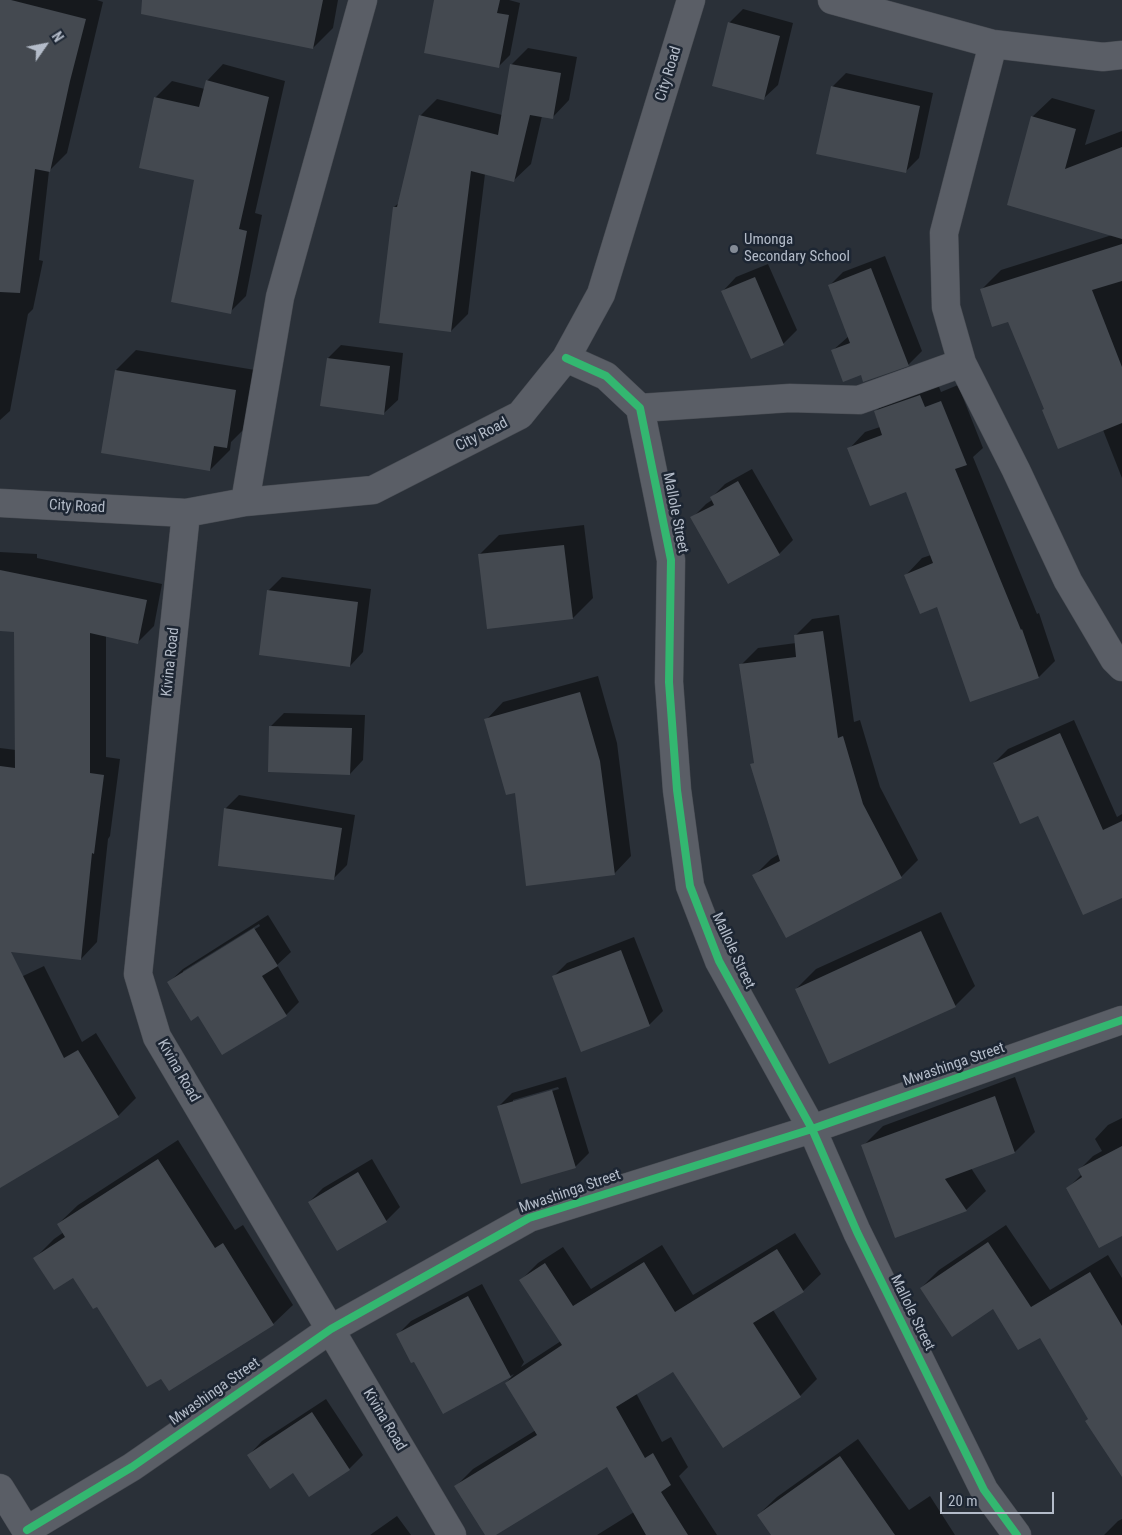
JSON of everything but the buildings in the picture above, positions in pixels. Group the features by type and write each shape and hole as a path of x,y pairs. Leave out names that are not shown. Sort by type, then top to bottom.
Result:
{"street":[{"path":"245,502 280,297 363,0"},
{"name":"City Road","path":"0,503 186,513 245,502 373,490 520,415 566,358 601,294 691,0"},
{"path":"832,0 992,44 1103,57 1122,55"},
{"path":"992,44 944,233 946,307 962,363 1016,470 1068,581 1114,659 1122,667"},
{"path":"566,358 606,376 640,408 790,398 859,400 962,363"},
{"name":"Mallole Street","path":"640,408 672,560 669,682 677,790 690,886 719,961 812,1129 857,1232 984,1490 1017,1535"},
{"name":"Kivina Road","path":"186,513 138,974 157,1038 452,1535"},
{"name":"Mwashinga Street","path":"28,1533 132,1467 330,1329 529,1218 812,1129 1122,1020"},
{"path":"0,1488 28,1533"}],"cycle path":[{"path":"566,358 606,376 640,408 671,560 669,682 677,790 690,886 719,961 812,1129 857,1232 984,1490 1017,1535"},
{"path":"27,1530 132,1467 331,1329 529,1218 812,1129 1122,1020"}],"place":[{"name":"Umonga Secondary School","path":"734,249"}]}
